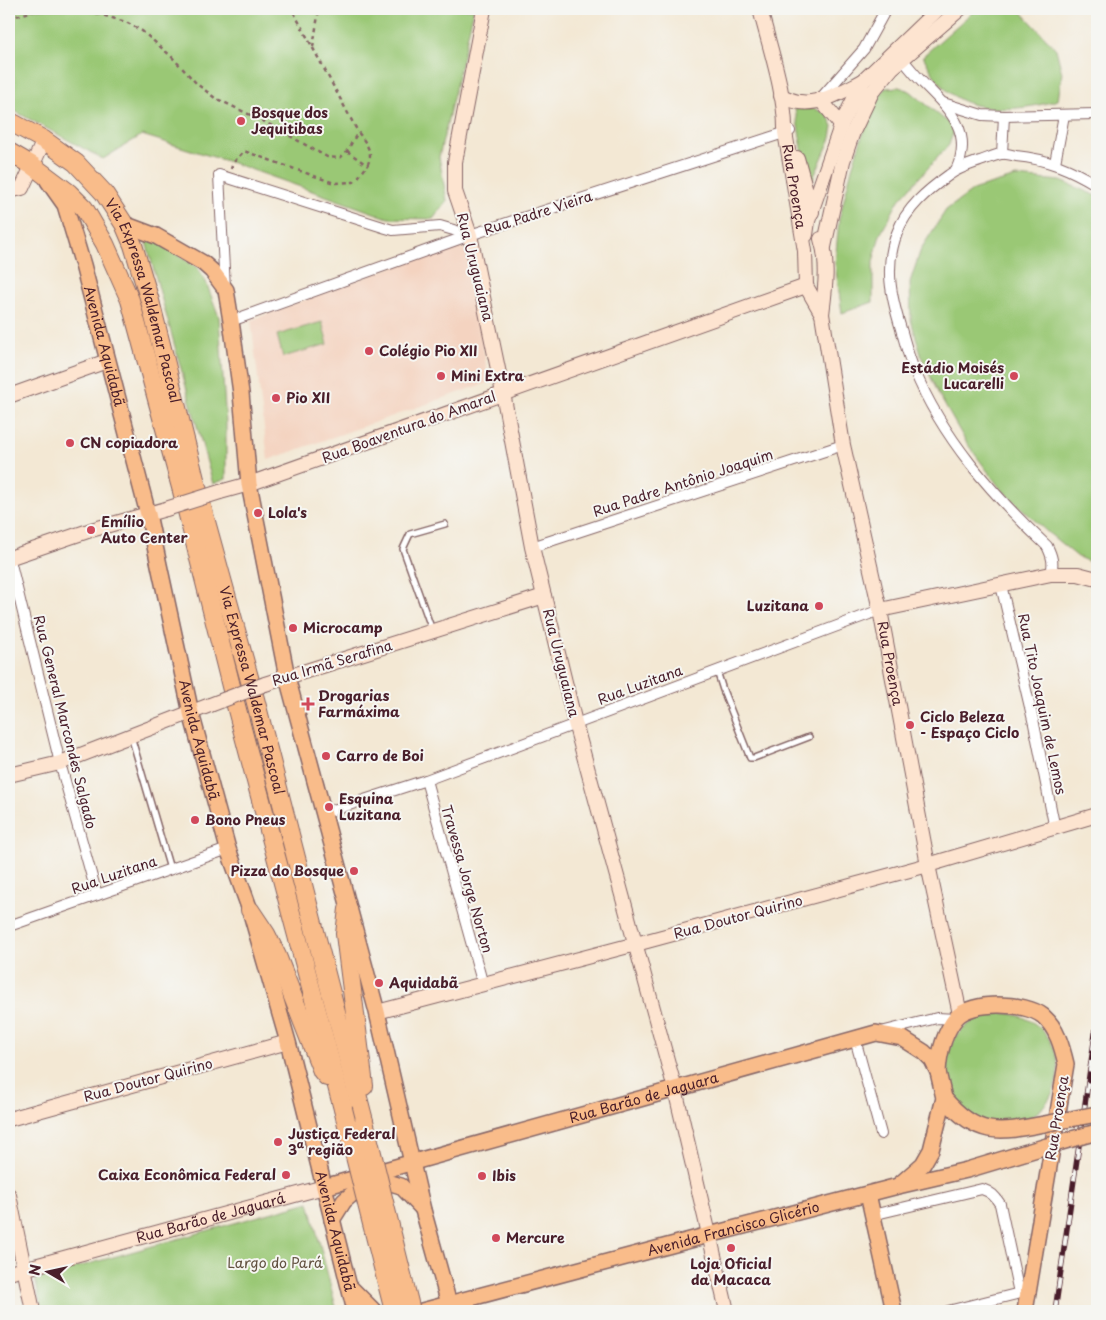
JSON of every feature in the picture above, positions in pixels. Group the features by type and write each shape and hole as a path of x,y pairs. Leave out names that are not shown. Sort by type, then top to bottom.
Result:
{"highway":[{"name":"Via Expressa Waldemar Pascoal","path":"9,121 44,140 76,163 104,193 124,224 133,245 150,302 203,511 255,699 411,1311"},
{"name":"Via Expressa Waldemar Pascoal","path":"9,152 37,169 69,193 84,208 105,244 130,300 182,491 235,702 343,1109 394,1311"},
{"path":"348,909 345,934 365,1091 362,1116"},
{"path":"250,910 266,934 277,956 322,1071 337,1090"}],"main road":[{"name":"Rua Uruguaiana","path":"484,9 455,162 455,191 470,235 503,393 532,547 576,723 675,1089 727,1311"},
{"name":"Rua Proença","path":"760,9 787,128 805,251 806,286 822,314"},
{"path":"812,211 841,126 863,81 937,9"},
{"path":"824,247 843,161 853,132 872,92 882,78 960,9"},
{"path":"781,96 800,102 820,99 863,81"},
{"path":"820,99 841,126"},
{"name":"Rua Proença","path":"787,128 824,247 826,288 822,314 843,445 880,610 958,1016 980,1006 1024,1006 1043,1016 1056,1032 1062,1046 1066,1064 1024,1292 1025,1311"},
{"path":"9,192 22,188 37,169 44,140"},
{"name":"Avenida Aquidabã","path":"37,169 60,196 69,215 148,514 191,713 228,849 250,910 288,1042 355,1311"},
{"name":"Rua Proença","path":"805,251 808,222 812,211"},
{"path":"124,224 156,236 204,262 226,290 241,393 249,484 287,677 377,1012 411,1162 450,1308"},
{"name":"Rua Boaventura do Amaral","path":"9,557 91,530 249,484 806,286"},
{"path":"9,396 107,361"},
{"path":"880,610 1051,574 1078,574 1097,579"},
{"name":"Rua Irmã Serafina","path":"9,775 60,763 265,684 544,596"},
{"name":"Rua Doutor Quirino","path":"377,1012 928,866 1097,815"},
{"path":"938,1072 939,1056 943,1044 958,1016"},
{"path":"876,1033 902,1038 932,1060 938,1072 944,1098 931,1150 924,1164 898,1186"},
{"name":"Rua Barão de Jaguara","path":"411,1162 876,1033"},
{"name":"Rua Doutor Quirino","path":"9,1118 288,1042"},
{"path":"944,1098 962,1117 984,1129 997,1131 1018,1129 1097,1114"},
{"name":"Avenida Francisco Glicério","path":"422,1311 450,1308 709,1234 967,1170 1097,1132"},
{"name":"Rua Barão de Jaguará","path":"9,1273 411,1162"},
{"path":"332,1220 344,1201 358,1190 391,1183 401,1186 423,1210"},
{"path":"868,1194 894,1311"},
{"path":"9,1195 34,1311"},
{"path":"349,1286 374,1311"}],"street":[{"path":"820,99 864,48 886,9"},
{"path":"905,39 903,60 943,103 956,120 962,134 963,149 956,170"},
{"path":"943,103 982,115 1097,114"},
{"path":"1055,163 1064,115"},
{"path":"1002,154 1004,116"},
{"name":"Rua Padre Vieira","path":"231,321 470,235 787,128"},
{"path":"1051,574 1053,566 1052,556 1047,546 991,489 955,444 931,406 913,368 893,303 889,281 889,259 897,232 910,209 929,190 956,170 1002,154 1055,163 1097,185"},
{"path":"226,290 219,175 393,230 440,226 470,235"},
{"name":"Rua Padre Antônio Joaquim","path":"532,547 843,445"},
{"name":"Rua General Marcondes Salgado","path":"9,557 60,763 97,895"},
{"name":"Rua Tito Joaquim de Lemos","path":"1001,585 1034,724 1055,829"},
{"name":"Rua Luzitana","path":"324,813 426,780 880,610"},
{"name":"Travessa Jorge Norton","path":"426,780 483,985"},
{"name":"Rua Luzitana","path":"9,926 228,849"},
{"path":"876,1033 937,1018 958,1016"},
{"path":"855,1039 881,1134"},
{"name":"Rua Proença","path":"872,1214 982,1189 988,1191 1000,1204 1024,1292"},
{"path":"948,1311 1024,1292"}],"lane":[{"path":"432,631 403,549 410,534 445,524"},
{"path":"717,671 750,758 809,737"},
{"path":"131,736 170,870"}],"path":[{"path":"9,18 41,9"},
{"path":"81,9 126,22 142,31 171,56 196,84 214,98 257,117 327,157 340,158 347,151 358,132"},
{"path":"234,163 244,151 334,183 354,182 368,166 369,147 358,132 292,9"},
{"path":"312,47 319,9"},
{"path":"347,151 368,166"}],"shaded area":[{"name":"Colégio Pio XII","path":"452,245 466,250 489,382 268,460 251,320"}],"green space":[{"name":"Bosque dos Jequitibas","path":"9,9 474,9 439,157 447,201 433,219 388,218 233,163 142,135 103,159 9,108"},
{"path":"976,9 1019,9 1056,49 1062,73 1058,100 1017,108 988,108 961,100 942,85 931,71 923,56"},
{"path":"899,87 910,91 951,125 953,133 949,145 899,200 880,235 873,262 873,302 842,313 835,264 839,219 852,168 871,108 885,88"},
{"path":"795,109 815,109 827,114 833,126 831,138 809,188"},
{"name":"Estádio Moisés Lucarelli","path":"1016,177 1061,181 1097,196 1097,565 1078,557 1046,531 1000,488 966,442 939,395 922,358 911,320 910,282 921,249 946,210 975,189"},
{"path":"152,239 197,267 206,282 219,317 226,424 226,479 213,484 146,242"},
{"path":"322,322 328,344 283,357 277,335"},
{"path":"1002,1013 1023,1017 1042,1029 1054,1048 1058,1069 1054,1090 1042,1109 1023,1121 1002,1125 981,1121 962,1109 950,1090 946,1069 950,1048 962,1029 981,1017"},
{"name":"Largo do Pará","path":"309,1202 337,1311 42,1311 35,1279"}],"railway":[{"path":"1055,1311 1097,1021"}],"place":[{"name":"Bosque dos Jequitibas","path":"241,121"},
{"name":"Colégio Pio XII","path":"369,351"},
{"name":"Mini Extra","path":"441,376"},
{"name":"Estádio Moisés Lucarelli","path":"1014,376"},
{"name":"Pio XII","path":"276,398"},
{"name":"CN copiadora","path":"70,443"},
{"name":"Lola's","path":"258,513"},
{"name":"Emílio Auto Center","path":"91,530"},
{"name":"Luzitana","path":"819,606"},
{"name":"Microcamp","path":"293,628"},
{"name":"Drogarias Farmáxima","path":"308,704"},
{"name":"Ciclo Beleza - Espaço Ciclo","path":"910,725"},
{"name":"Carro de Boi","path":"326,756"},
{"name":"Esquina Luzitana","path":"329,807"},
{"name":"Bono Pneus","path":"195,820"},
{"name":"Pizza do Bosque","path":"354,871"},
{"name":"Aquidabã","path":"379,983"},
{"name":"Justiça Federal 3ª região","path":"278,1142"},
{"name":"Caixa Econômica Federal","path":"286,1175"},
{"name":"Ibis","path":"482,1176"},
{"name":"Mercure","path":"496,1238"},
{"name":"Loja Oficial da Macaca","path":"731,1248"}]}
